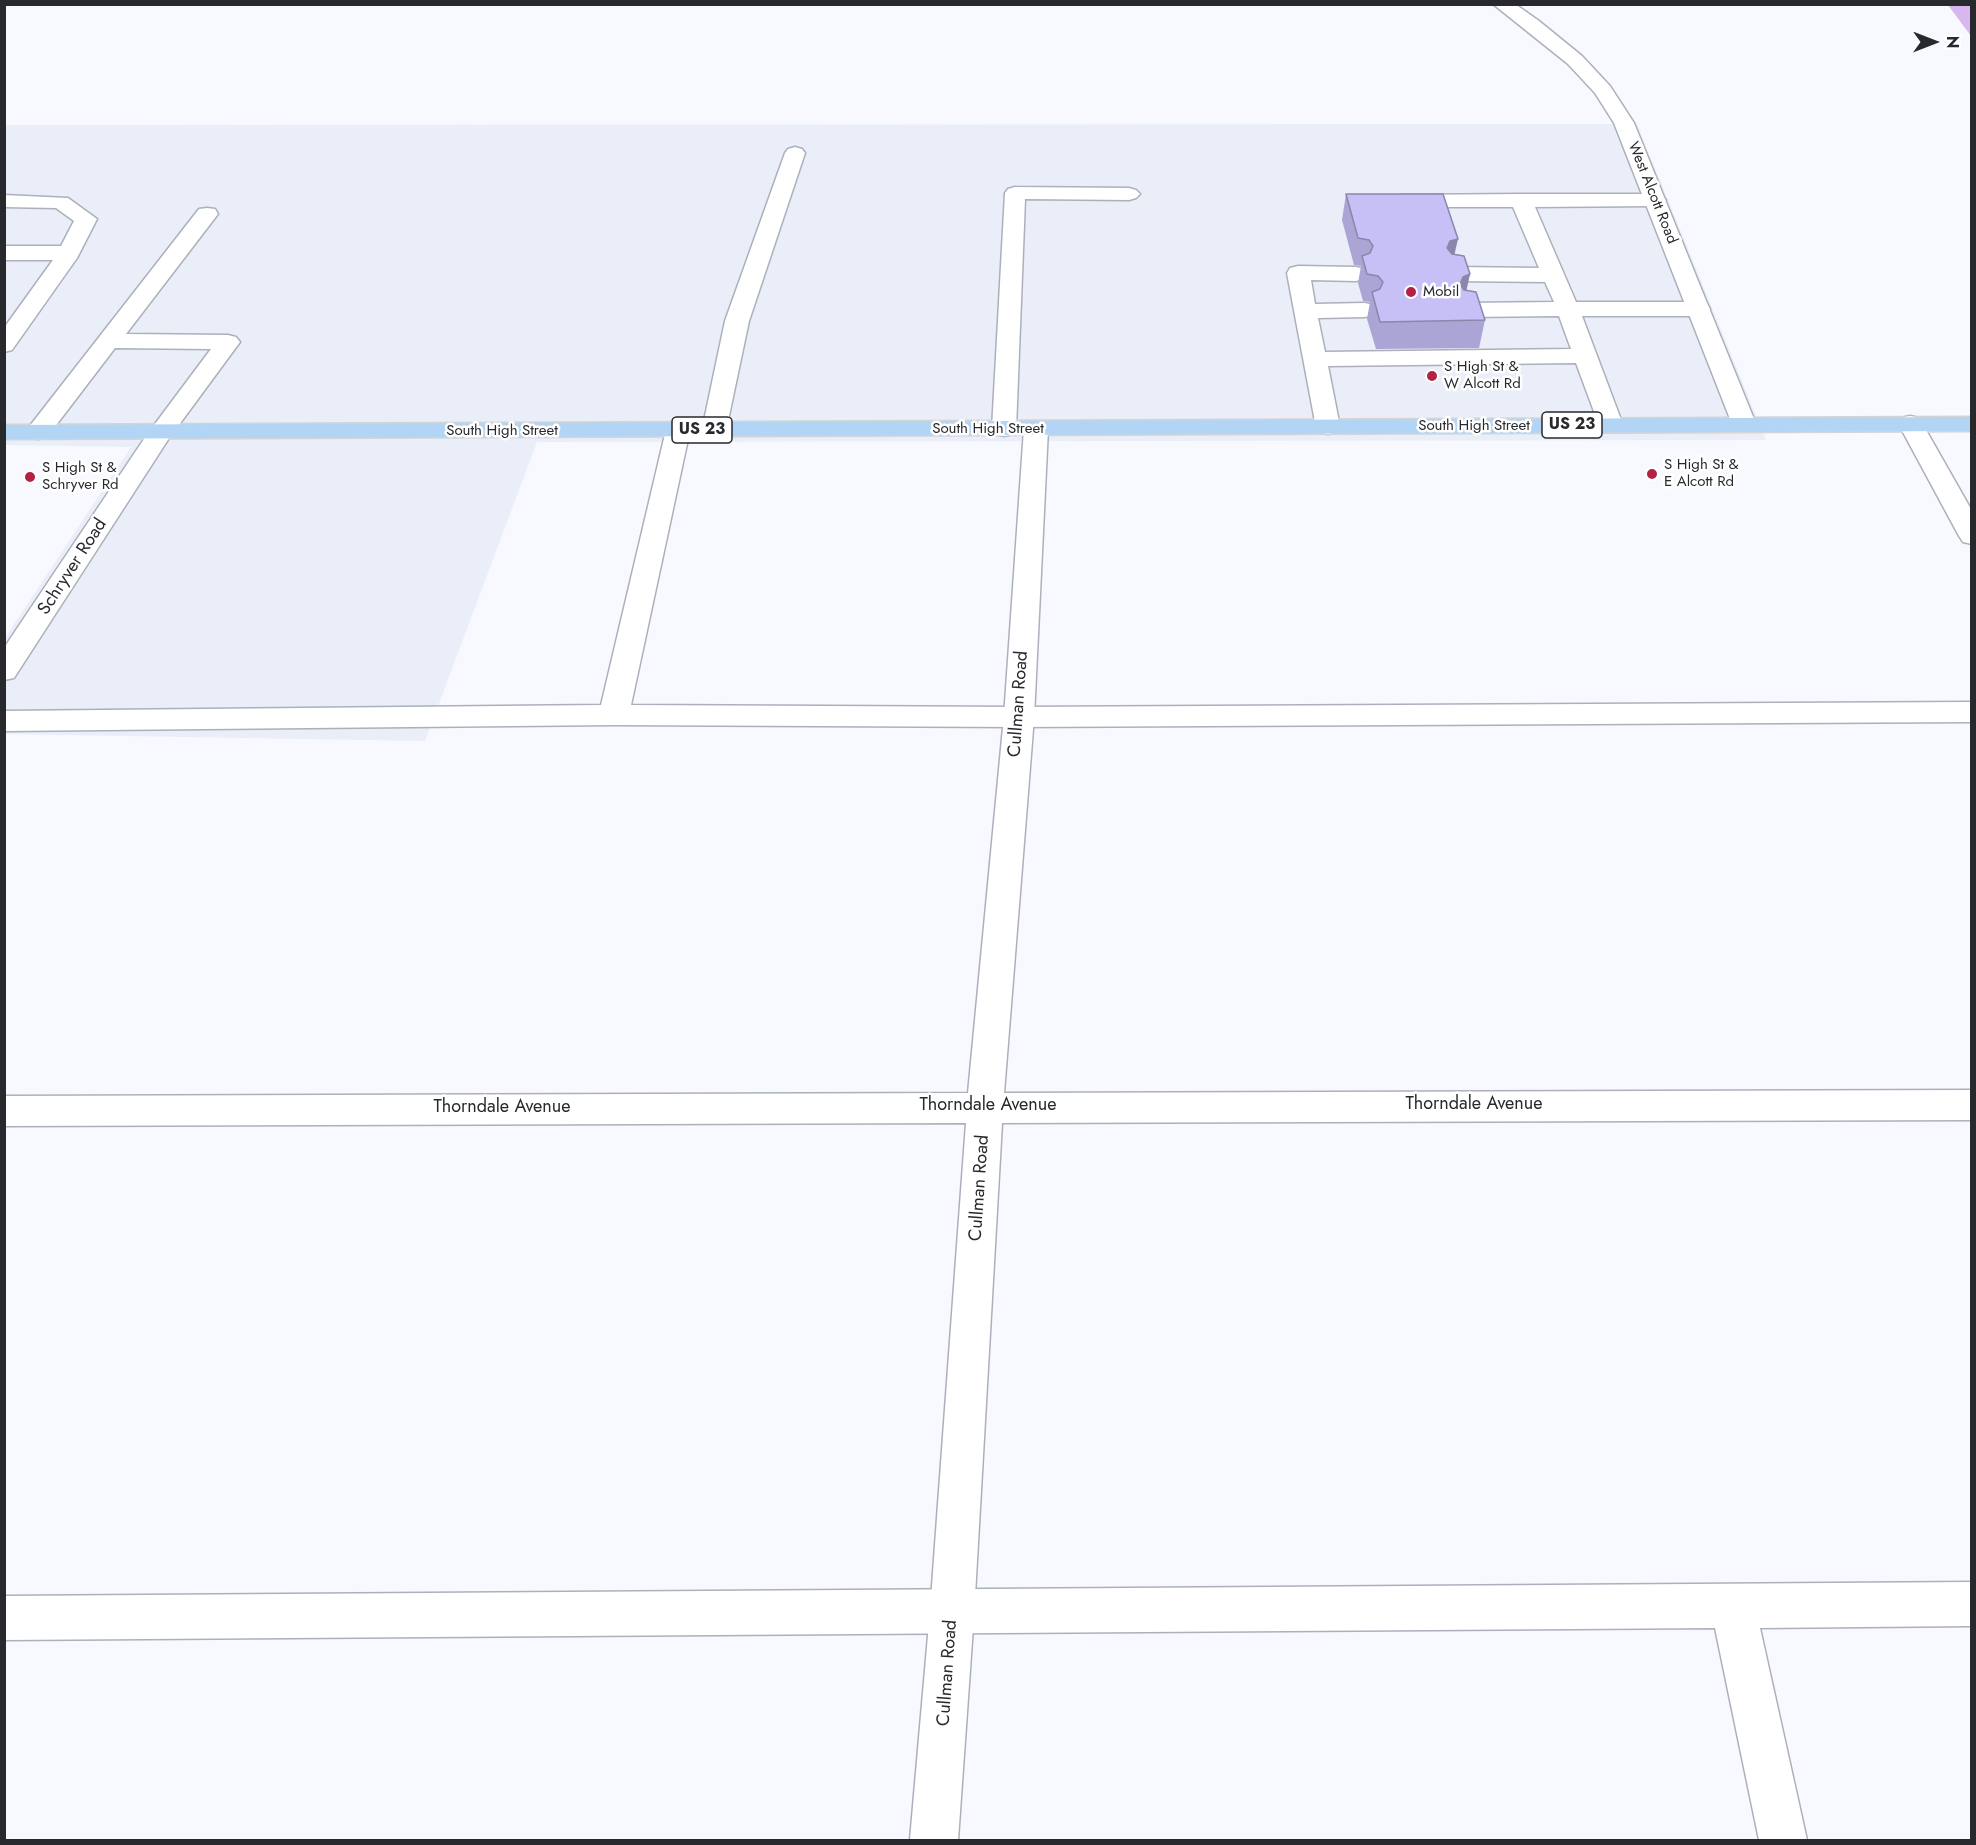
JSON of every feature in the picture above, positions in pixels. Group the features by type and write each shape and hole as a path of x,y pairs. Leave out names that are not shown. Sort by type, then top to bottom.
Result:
{"main road":[{"name":"South High Street","path":"4,432 1971,424"}],"street":[{"name":"West Alcott Road","path":"1502,4 1533,25 1575,60 1603,90 1624,123 1744,424"},
{"path":"714,430 737,321 795,153"},
{"name":"Cullman Road","path":"934,1840 952,1613 985,1106 1019,717 1020,429 1015,193 1130,194"},
{"path":"1521,200 1568,309 1611,425"},
{"path":"1387,201 1655,200"},
{"path":"4,201 61,202 86,219 69,253 4,345"},
{"path":"38,432 207,214"},
{"path":"4,253 69,253"},
{"path":"1328,427 1317,359 1298,273 1356,274"},
{"path":"1455,274 1554,275"},
{"path":"1467,310 1699,309"},
{"path":"1306,311 1365,310"},
{"name":"Schryver Road","path":"4,671 160,432 228,342 109,341"},
{"path":"1317,359 1585,356"},
{"path":"1910,423 1971,536"},
{"path":"614,715 678,430"},
{"path":"4,721 614,715 1019,717 1971,712"},
{"name":"Thorndale Avenue","path":"4,1111 985,1106 1971,1105"},
{"path":"4,1618 1971,1604"},
{"path":"1733,1606 1783,1840"}],"shaded area":[{"path":"1948,5 1971,5 1971,36"},
{"path":"1637,124 1766,440 537,442 425,741 5,734 5,638 131,447 5,445 5,125"}],"building":[{"path":"1346,194 1443,194 1458,239 1450,241 1447,248 1452,254 1464,256 1470,274 1463,277 1460,284 1464,290 1476,292 1485,320 1380,322 1372,292 1380,289 1383,282 1378,276 1367,274 1362,256 1370,253 1373,246 1369,240 1358,238"}],"place":[{"name":"Mobil","path":"1411,292"},
{"name":"S High St & W Alcott Rd","path":"1432,376"},
{"name":"S High St & E Alcott Rd","path":"1652,474"},
{"name":"S High St & Schryver Rd","path":"30,477"}]}
